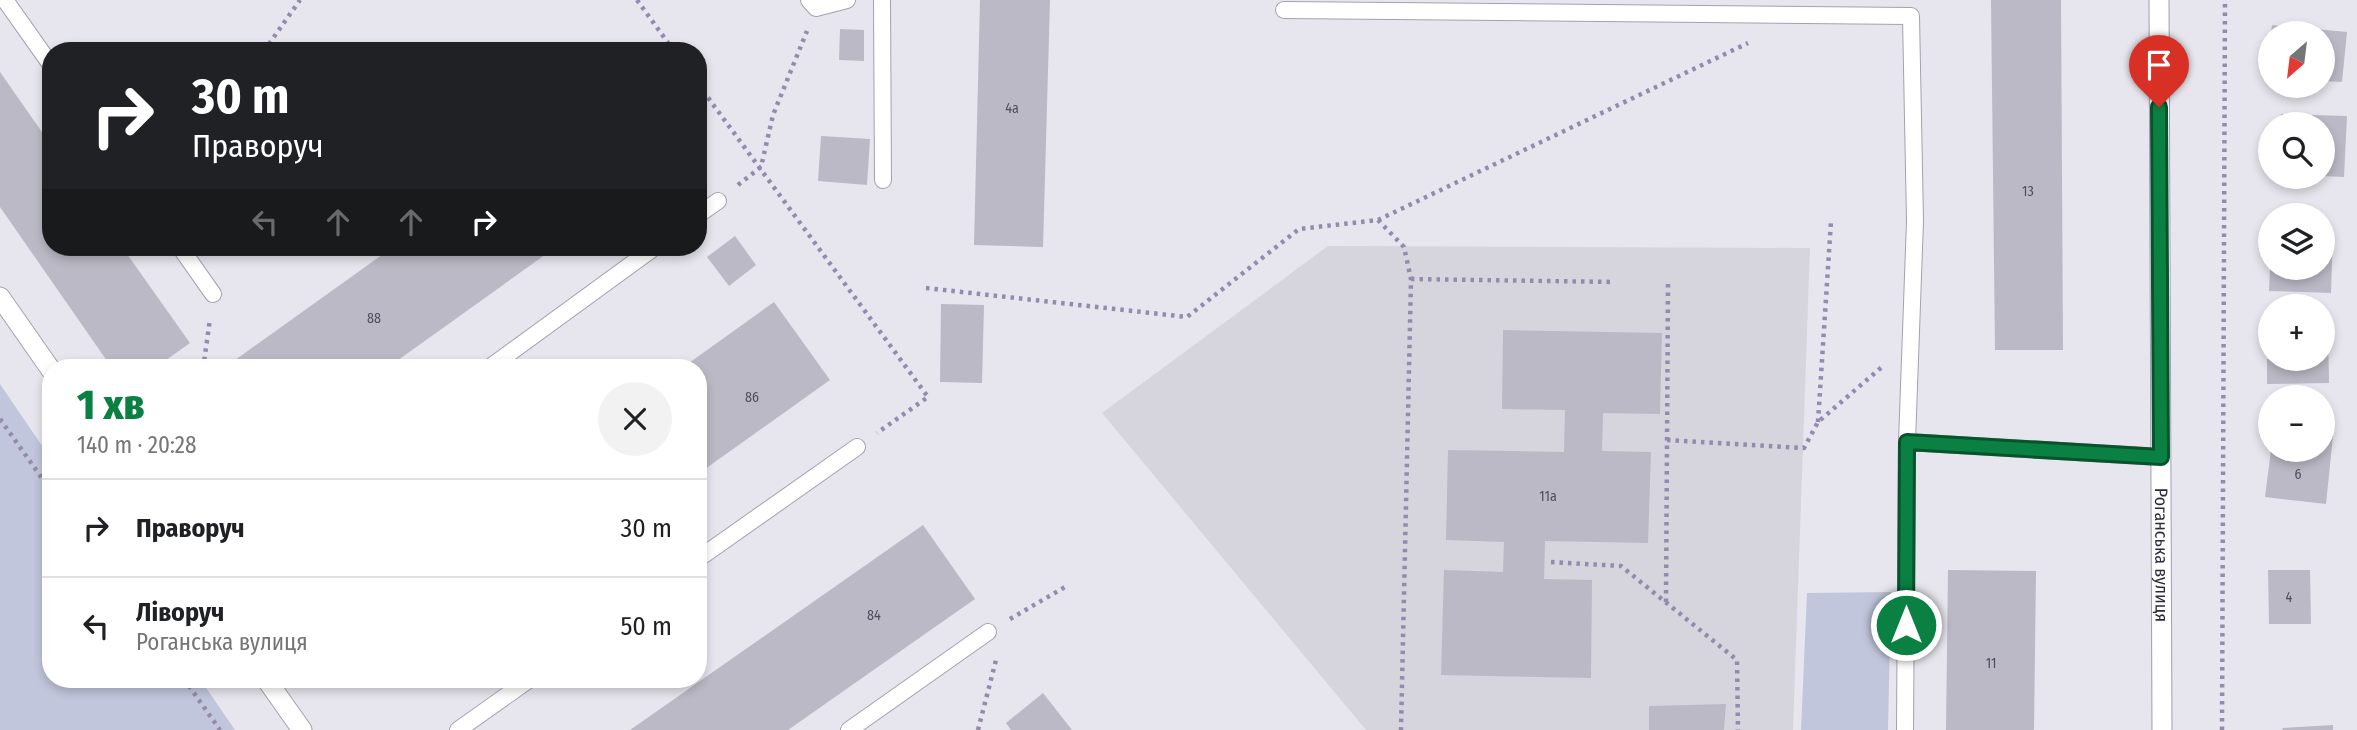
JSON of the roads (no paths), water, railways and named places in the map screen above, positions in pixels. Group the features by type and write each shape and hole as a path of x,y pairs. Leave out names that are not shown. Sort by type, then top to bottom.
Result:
{"main road":[{"name":"Роганська вулиця","path":"2159,0 2162,730"},
{"path":"0,297 43,359"},
{"path":"272,688 302,730"}],"lane":[{"path":"5,0 42,52"},
{"path":"812,4 847,0"},
{"path":"883,0 883,180"},
{"path":"1284,10 1911,16 1915,221 1907,442 1905,730"},
{"path":"707,209 718,201"},
{"path":"186,256 213,294"},
{"path":"501,359 643,256"},
{"path":"1907,442 2161,457"},
{"path":"707,553 857,447"},
{"path":"849,730 988,632"},
{"path":"458,730 517,688"}]}
